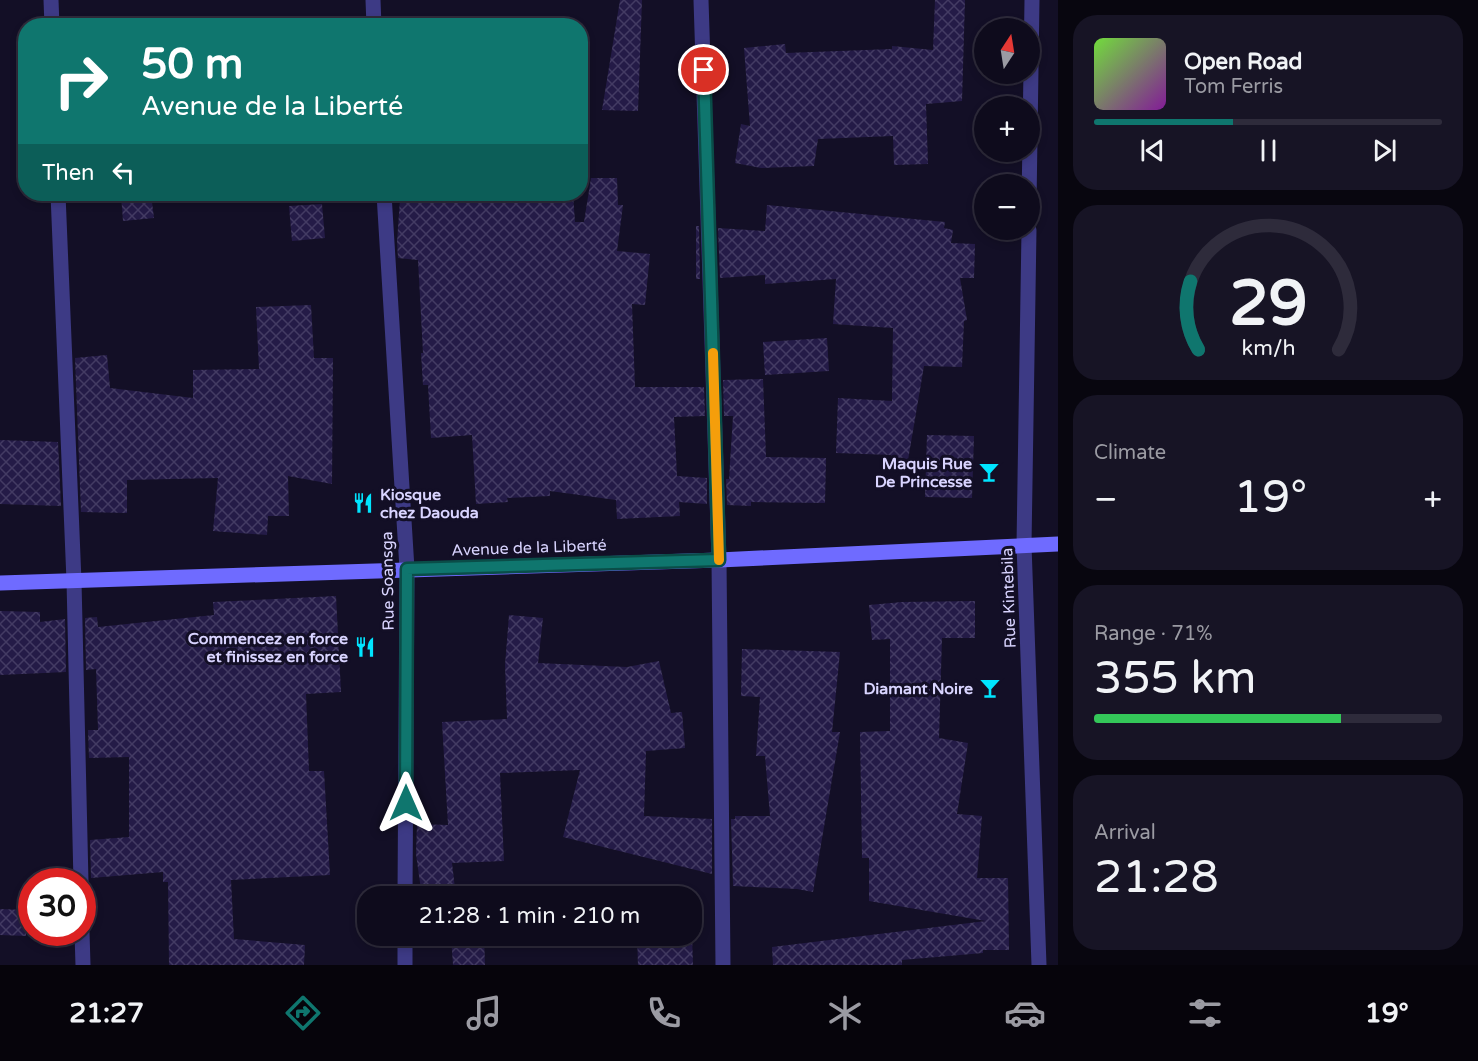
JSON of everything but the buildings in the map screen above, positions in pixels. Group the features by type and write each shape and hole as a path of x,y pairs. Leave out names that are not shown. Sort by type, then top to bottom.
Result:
{"main road":[{"name":"Avenue de la Liberté","path":"0,583 719,560 1058,544"}],"street":[{"path":"51,0 52,18"},
{"path":"372,0 373,18"},
{"path":"701,0 719,560 723,965"},
{"path":"1029,174 1032,0"},
{"path":"58,201 74,581 81,868"},
{"name":"Rue Soansga","path":"384,201 407,569 405,886"},
{"name":"Rue Kintebila","path":"1029,240 1024,544 1039,965"},
{"path":"82,946 83,965"},
{"path":"405,946 405,965"}],"slow traffic":[{"path":"713,353 719,560"}],"place":[{"name":"Maquis Rue De Princesse","path":"989,472"},
{"name":"Kiosque chez Daouda","path":"363,503"},
{"name":"Commencez en force et finissez en force","path":"365,647"},
{"name":"Diamant Noire","path":"990,688"}],"route":[{"path":"406,803 407,569 719,560 704,70"}]}
